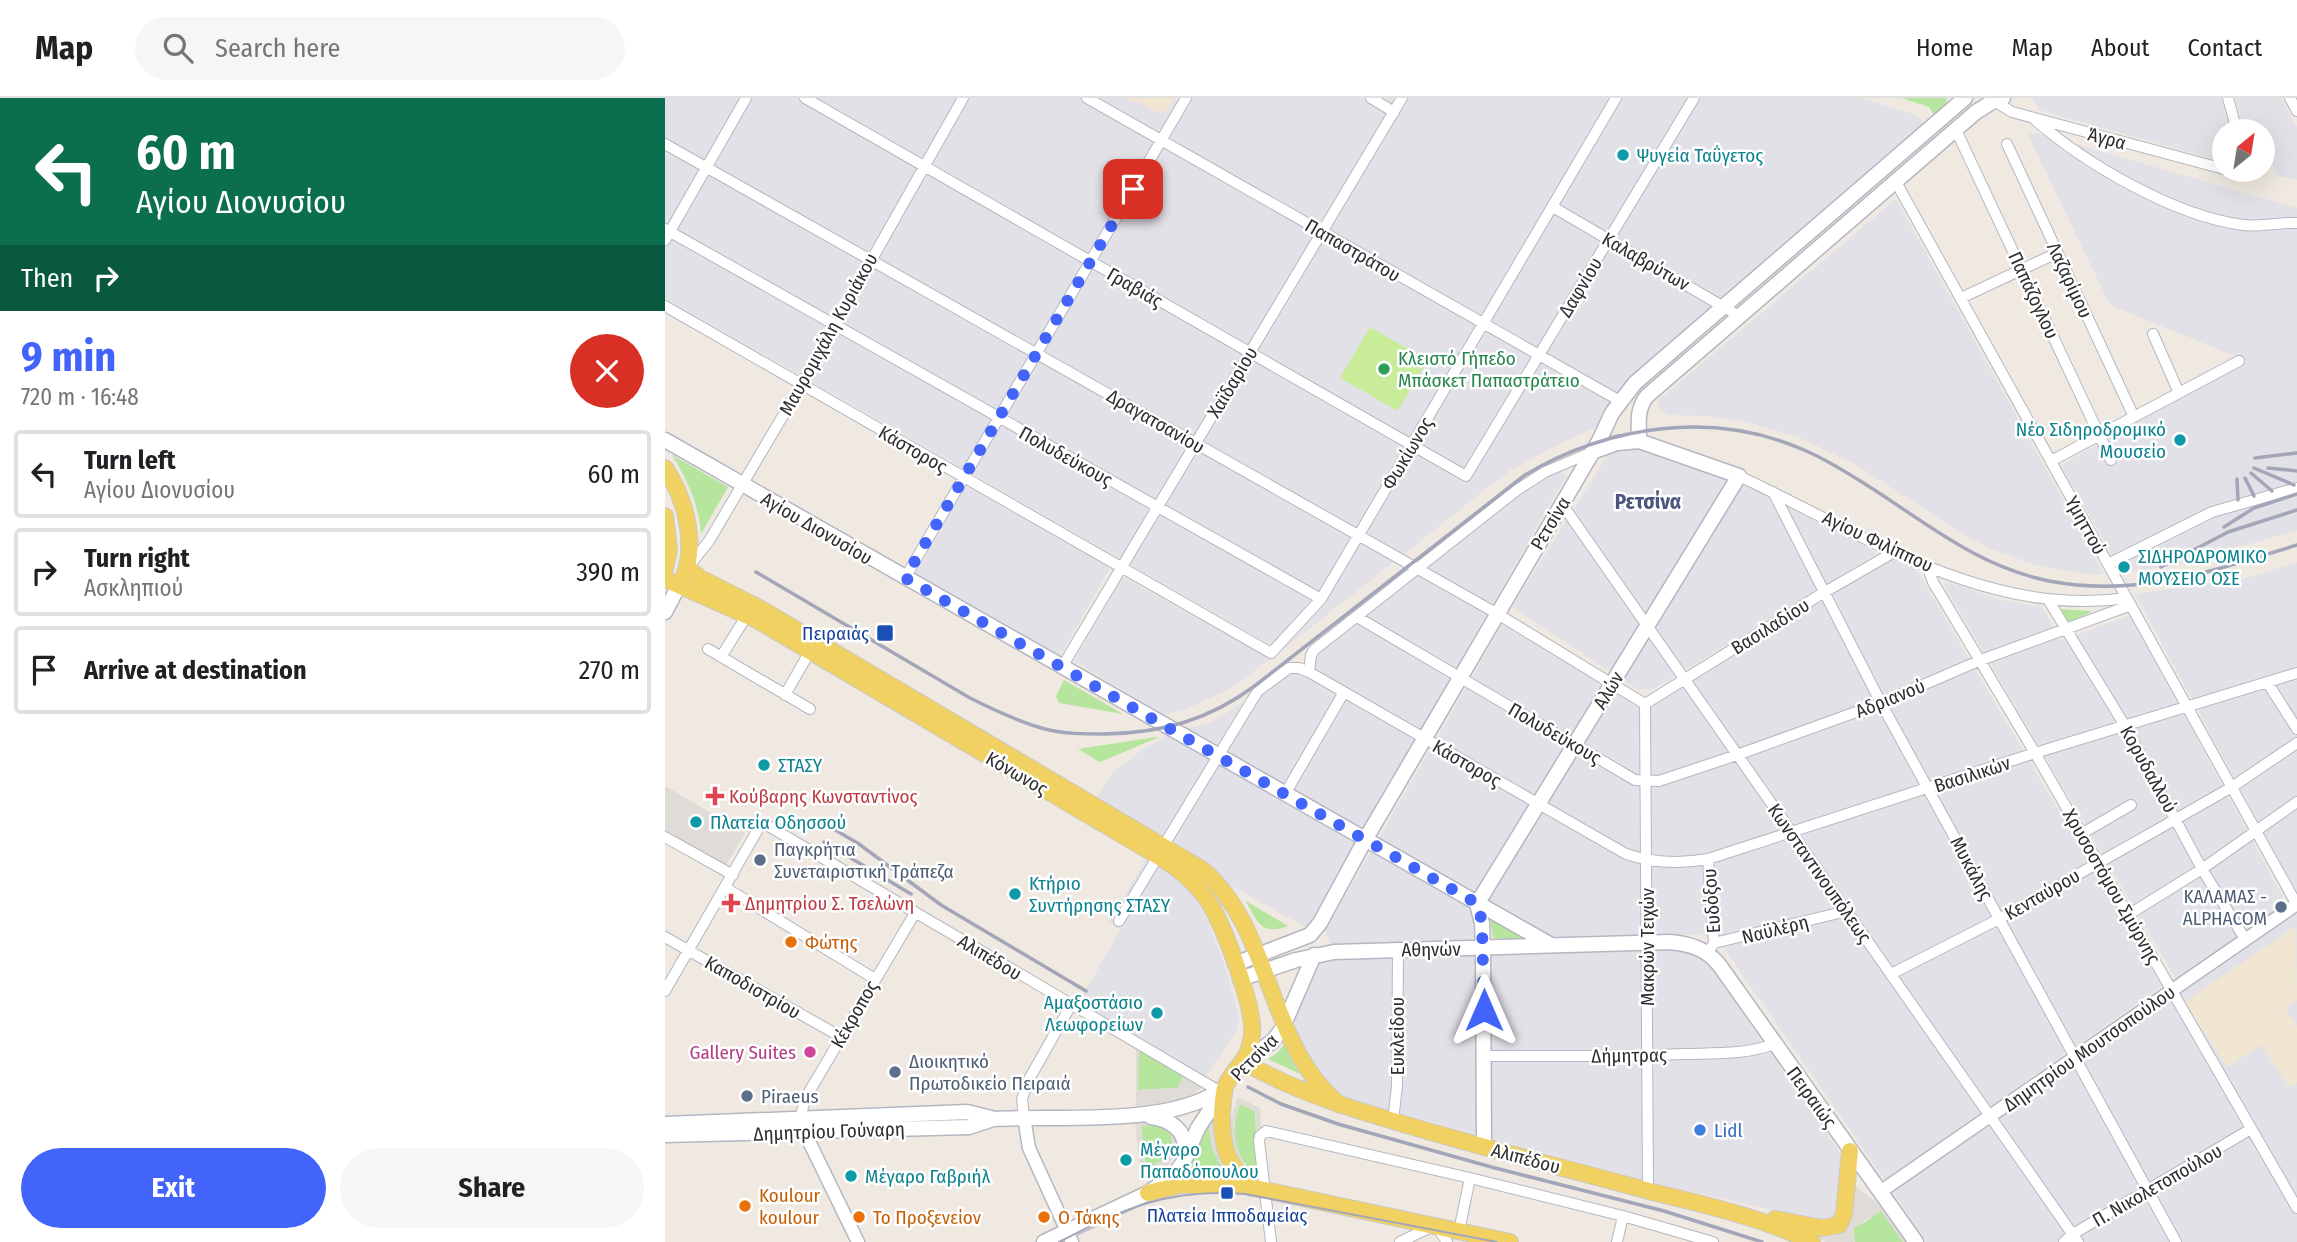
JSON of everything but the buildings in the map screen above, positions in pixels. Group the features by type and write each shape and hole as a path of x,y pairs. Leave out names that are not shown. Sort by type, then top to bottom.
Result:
{"main road":[{"path":"1592,452 1617,443 1639,441 1639,409 1647,396 1967,120 1998,99"},
{"name":"Ρετσίνα","path":"1261,964 1315,930 1620,401 1635,383 1932,127 1958,100"},
{"name":"Αγίου Διονυσίου","path":"665,440 1551,945"},
{"name":"Αγίου Φιλίππου","path":"1639,441 1739,476"},
{"path":"665,468 680,496 690,546 687,567 672,582 665,612"},
{"name":"Αλών","path":"1478,904 1739,476"},
{"path":"665,516 669,550 665,569"},
{"name":"Κόνωνος","path":"687,567 700,578 761,609 1161,850 1187,876 1216,912 1238,972 1252,1023 1251,1043 1244,1062"},
{"name":"Κόνωνος","path":"672,582 747,615 1161,850 1203,870 1223,889 1243,920 1307,1072 1328,1096 1340,1105"},
{"path":"1478,904 1483,948 1484,1147"},
{"name":"Αθηνών","path":"1238,972 1261,964 1355,951 1646,943 1686,943 1711,948"},
{"name":"Πειραιώς","path":"1711,948 1774,1044 1916,1242"},
{"name":"Ρετσίνα","path":"1044,1242 1070,1236 1175,1174 1222,1088 1244,1062 1273,1041 1285,1023 1314,955"},
{"name":"Αλιπέδου","path":"1244,1062 1340,1105 1484,1147 1715,1207 1811,1242"},
{"path":"1222,1088 1224,1146 1235,1170 1259,1189"},
{"name":"Δημητρίου Γούναρη","path":"665,1135 967,1112 993,1119 1137,1115 1178,1109 1222,1088"},
{"path":"1137,1115 1162,1118 1175,1126 1183,1136 1185,1155"},
{"name":"Δημητρίου Γούναρη","path":"665,1124 801,1125"},
{"path":"1715,1207 1822,1228 1835,1227 1843,1218 1850,1151"},
{"path":"1148,1192 1196,1184 1228,1184 1437,1227 1453,1237 1510,1242"}],"street":[{"path":"667,234 746,98"},
{"name":"Γραβιάς","path":"805,98 1466,475"},
{"name":"Μαυρομιχάλη Κυριάκου","path":"687,567 709,541 963,98"},
{"name":"Παπαστράτου","path":"1087,98 1620,401"},
{"path":"905,578 1186,98"},
{"path":"1371,98 1394,111"},
{"name":"Χαϊδαρίου","path":"1062,667 1402,98"},
{"name":"Φωκίωνος","path":"1271,653 1321,599 1616,98"},
{"name":"Δαφνίου","path":"1466,475 1695,98"},
{"path":"2228,98 2234,119"},
{"path":"2290,98 2297,111"},
{"name":"Άγρα","path":"1998,99 2007,110 2034,119 2212,165"},
{"path":"1958,100 1967,120"},
{"path":"2034,119 2075,152 2102,168 2198,213 2246,225 2297,223"},
{"name":"Παπάζογλου","path":"1956,130 2111,460"},
{"name":"Δραγατσανίου","path":"665,144 1496,613 1645,704"},
{"name":"Λαζαρίμου","path":"2007,144 2134,417"},
{"name":"Υμηττού","path":"1896,181 2297,904"},
{"name":"Καλαβρύτων","path":"1553,207 1739,316"},
{"name":"Πολυδεύκους","path":"667,234 835,324 1321,599"},
{"path":"1961,298 2057,253"},
{"name":"Κάστορος","path":"665,306 1271,653"},
{"path":"2153,334 2179,393"},
{"path":"2051,461 2239,361"},
{"path":"1119,921 1258,691 1289,668 1309,672 1314,650 1533,480 1592,452"},
{"name":"Αγίου Φιλίππου","path":"1739,476 1927,565 1986,587 2049,601 2129,601"},
{"path":"2108,564 2212,512 2297,488"},
{"name":"Μυκάλης","path":"1773,492 1881,703 2176,1242"},
{"name":"Κωνσταντινουπόλεως","path":"1562,504 2076,1238"},
{"name":"Βασιλαδίου","path":"1645,704 1823,593 1896,551"},
{"name":"Χρυσοστόμου Σμύρνης","path":"1927,565 1933,582 1981,660 2297,1208"},
{"name":"Κορυδαλλού","path":"2049,601 2125,726 2202,869 2245,939"},
{"name":"Αδριανού","path":"1646,781 1658,781 1738,755 1881,703 1981,660 2067,630 2129,601"},
{"path":"722,657 747,615"},
{"name":"Πολυδεύκους","path":"1357,617 1635,780 1646,781"},
{"path":"708,649 810,709"},
{"path":"785,695 810,651"},
{"name":"Κάστορος","path":"1309,672 1626,854 1646,861"},
{"name":"Βασιλικών","path":"1646,861 1693,862 1708,859 2297,673"},
{"path":"2267,682 2297,729"},
{"path":"1286,794 1344,692"},
{"name":"Μακρών Τειχών","path":"1645,704 1648,1190"},
{"name":"Κενταύρου","path":"1891,974 1999,919 2176,819 2232,787 2297,743"},
{"path":"2128,915 2202,869 2297,802"},
{"path":"2081,834 2131,806"},
{"name":"Αλιπέδου","path":"733,875 761,824 765,824 1071,1005 1222,1088"},
{"path":"665,837 733,875 665,991"},
{"name":"Ευδόξου","path":"1708,859 1711,948"},
{"path":"726,888 875,979"},
{"name":"Δημητρίου Μουτσοπούλου","path":"1880,1192 2297,904"},
{"name":"Ναϋλέρη","path":"1711,948 1847,911"},
{"name":"Κέκροπος","path":"801,1125 806,1097 915,913"},
{"name":"Καποδιστρίου","path":"665,937 841,1037"},
{"name":"Ευκλείδου","path":"1393,1121 1397,1086 1398,950"},
{"path":"1070,1236 1029,1148 1023,1099 1028,1080 1071,1005"},
{"name":"Δήμητρας","path":"1484,1056 1742,1052 1774,1044"},
{"path":"801,1125 858,1242"},
{"name":"Π. Νικολετοπούλου","path":"2064,1242 2076,1238 2147,1191 2251,1129"},
{"name":"Αλιπέδου","path":"1259,1189 1260,1136 1266,1131 1272,1131 1623,1216 1713,1242"},
{"path":"1453,1237 1469,1178"},
{"path":"1259,1189 1271,1242"},
{"path":"1617,1242 1623,1216"},
{"path":"1400,1242 1437,1227"}],"shaded area":[{"path":"665,98 1860,98 1914,114 1925,123 1728,291 1622,386 1596,427 1509,471 1281,651 665,298"},
{"path":"1126,98 1174,98 1166,111 1158,113"},
{"path":"2033,98 2221,98 2227,119 2212,119 2212,159 2039,110"},
{"path":"2235,98 2281,98 2297,127 2297,180 2277,176 2275,170 2275,119 2241,119"},
{"path":"2027,133 2041,134 2297,208 2297,530 2178,565 2122,573 2061,465 2247,361 2110,305"},
{"path":"1896,199 2104,574 2086,574 2038,566 1988,548 1857,465 1800,438 1748,422 1710,416 1668,415 1658,408 1659,400"},
{"path":"1614,445 1638,446 1731,477 1869,544 1875,555 1652,690 1637,689 1512,607"},
{"path":"1559,471 1566,476 1307,928 1223,881 1170,843 1258,698 1538,480"},
{"path":"966,486 1110,568 1060,656 916,574"},
{"path":"1892,558 1916,569 2162,986 1885,1180 1724,948 1703,934 1652,936 1651,705"},
{"path":"2297,562 2297,894 2135,594 2247,578"},
{"path":"1123,577 1270,659 1230,689 1186,709 1164,715 1074,661"},
{"path":"1949,582 2001,600 2042,607 2061,641 2130,615 2286,903 2176,979 1944,585"},
{"path":"1504,622 1639,708 1640,939 1554,940 1472,890 1465,903 1473,910 1479,944 1332,947 1325,931"},
{"path":"1243,702 1217,747 1186,729 1211,723"},
{"path":"1169,735 1210,758 1162,839 1095,800 1112,773 1142,750"},
{"name":"Πλατεία Οδησσού","path":"667,787 745,833 726,865 665,830"},
{"path":"1148,856 1174,874 1201,905 1223,960 1235,1002 1239,1018 1236,1031 1205,1077 1079,1002 1121,929 1109,922"},
{"path":"2295,912 2297,1242 1927,1242 1892,1191"},
{"path":"2296,926 2297,1000 2285,1008 2297,1026 2297,1082 2289,1087 2261,1045 2227,1067 2184,1002"},
{"path":"1663,948 1688,950 1708,964 1845,1160 1839,1215 1829,1220 1812,1219 1655,1183 1341,1097 1318,1077 1295,1029 1294,1020 1315,962 1330,958"},
{"path":"1136,1043 1207,1084 1184,1100 1136,1107","holes":["1142,1050 1184,1075 1178,1088 1138,1090 1139,1052"]},
{"name":"Πλατεία Ιπποδαμείας","path":"1238,1097 1260,1108 1264,1187 1251,1179 1233,1154 1229,1123","holes":["1240,1104 1255,1111 1258,1178 1245,1166 1236,1145 1234,1123"]},
{"name":"Πλατεία Ιπποδαμείας","path":"1214,1116 1216,1146 1224,1165 1236,1181 1178,1180 1206,1123","holes":["1208,1125 1212,1148 1225,1175 1186,1176"]},
{"name":"Πλατεία Ιπποδαμείας","path":"1135,1122 1159,1122 1173,1128 1180,1147 1168,1166 1141,1181","holes":["1158,1125 1170,1133 1173,1146 1164,1159 1146,1170 1141,1126"]},
{"path":"1853,1184 1883,1208 1907,1242 1903,1242 1881,1211 1852,1229 1855,1242 1826,1242 1820,1239 1819,1235 1828,1234"}],"green space":[{"path":"1901,98 1947,99 1945,106 1934,115 1929,107"},
{"name":"Κλειστό Γήπεδο Μπάσκετ Παπαστράτειο","path":"1370,327 1427,360 1398,411 1340,378"},
{"path":"672,455 728,487 701,534 691,493"},
{"path":"2059,609 2089,611 2091,612 2068,623"},
{"path":"1064,680 1123,714 1059,703 1056,696"},
{"path":"1156,737 1100,762 1078,749"},
{"path":"1246,901 1288,926 1279,929 1266,928 1257,921"},
{"path":"1490,917 1527,940 1493,938"},
{"path":"1286,1043 1300,1074 1268,1059"},
{"path":"1142,1050 1184,1075 1178,1088 1138,1090 1138,1052"},
{"path":"1240,1104 1255,1111 1259,1178 1244,1163 1236,1145 1236,1114"},
{"path":"1141,1125 1158,1125 1167,1129 1172,1142 1164,1159 1146,1170"},
{"path":"1209,1125 1226,1176 1185,1176"},
{"path":"1881,1210 1903,1242 1855,1242 1853,1228"}],"tram line":[{"path":"1059,1242 1105,1219 1148,1203 1193,1194 1218,1193 1245,1194 1497,1242"}],"railway":[{"path":"756,572 970,698 997,711 1052,731 1104,734 1166,727 1203,716 1221,707 1256,685 1525,475 1591,444 1662,429 1698,427 1734,430 1804,450 1848,473 1957,544 2000,566 2049,581 2113,586 2144,584 2205,572 2297,545"},
{"path":"2255,458 2297,453"},
{"path":"2254,468 2294,485"},
{"path":"2268,468 2297,471"},
{"path":"2251,473 2272,491"},
{"path":"2245,478 2254,496"},
{"path":"2237,479 2238,500"},
{"path":"2224,527 2254,508 2297,494"},
{"path":"2161,567 2228,532 2297,510"},
{"path":"832,828 859,844 941,905 1086,991"},
{"path":"824,842 911,894"},
{"path":"1248,1087 1281,1104 1338,1124 1664,1211 1762,1242"}],"place":[{"name":"Ψυγεία Ταΰγετος","path":"1623,155"},
{"name":"Κλειστό Γήπεδο Μπάσκετ Παπαστράτειο","path":"1384,369"},
{"name":"Νέο Σιδηροδρομικό Μουσείο","path":"2180,440"},
{"name":"ΣΙΔΗΡΟΔΡΟΜΙΚΟ ΜΟΥΣΕΙΟ ΟΣΕ","path":"2124,567"},
{"name":"Πειραιάς","path":"885,633"},
{"name":"ΣΤΑΣΥ","path":"764,765"},
{"name":"Κούβαρης Κωνσταντίνος","path":"715,796"},
{"name":"Πλατεία Οδησσού","path":"696,822"},
{"name":"Παγκρήτια Συνεταιριστική Τράπεζα","path":"760,860"},
{"name":"Κτήριο Συντήρησης ΣΤΑΣΥ","path":"1015,894"},
{"name":"Δημητρίου Σ. Τσελώνη","path":"731,903"},
{"name":"ΚΑΛΑΜΑΣ - ALPHACOM","path":"2281,907"},
{"name":"Φώτης","path":"791,942"},
{"name":"Αμαξοστάσιο Λεωφορείων","path":"1157,1013"},
{"name":"Gallery Suites","path":"810,1052"},
{"name":"Διοικητικό Πρωτοδικείο Πειραιά","path":"895,1072"},
{"name":"Piraeus","path":"747,1096"},
{"name":"Lidl","path":"1700,1130"},
{"name":"Μέγαρο Παπαδόπουλου","path":"1126,1160"},
{"name":"Μέγαρο Γαβριήλ","path":"851,1176"},
{"name":"Πλατεία Ιπποδαμείας","path":"1227,1193"},
{"name":"Koulour koulour","path":"745,1206"},
{"name":"Το Προξενείον","path":"859,1217"},
{"name":"Ο Τάκης","path":"1044,1217"}],"district":[{"name":"Ρετσίνα","path":"1648,502"}],"route":[{"path":"1133,189 905,578 1478,904 1482,923 1484,1010"}]}
